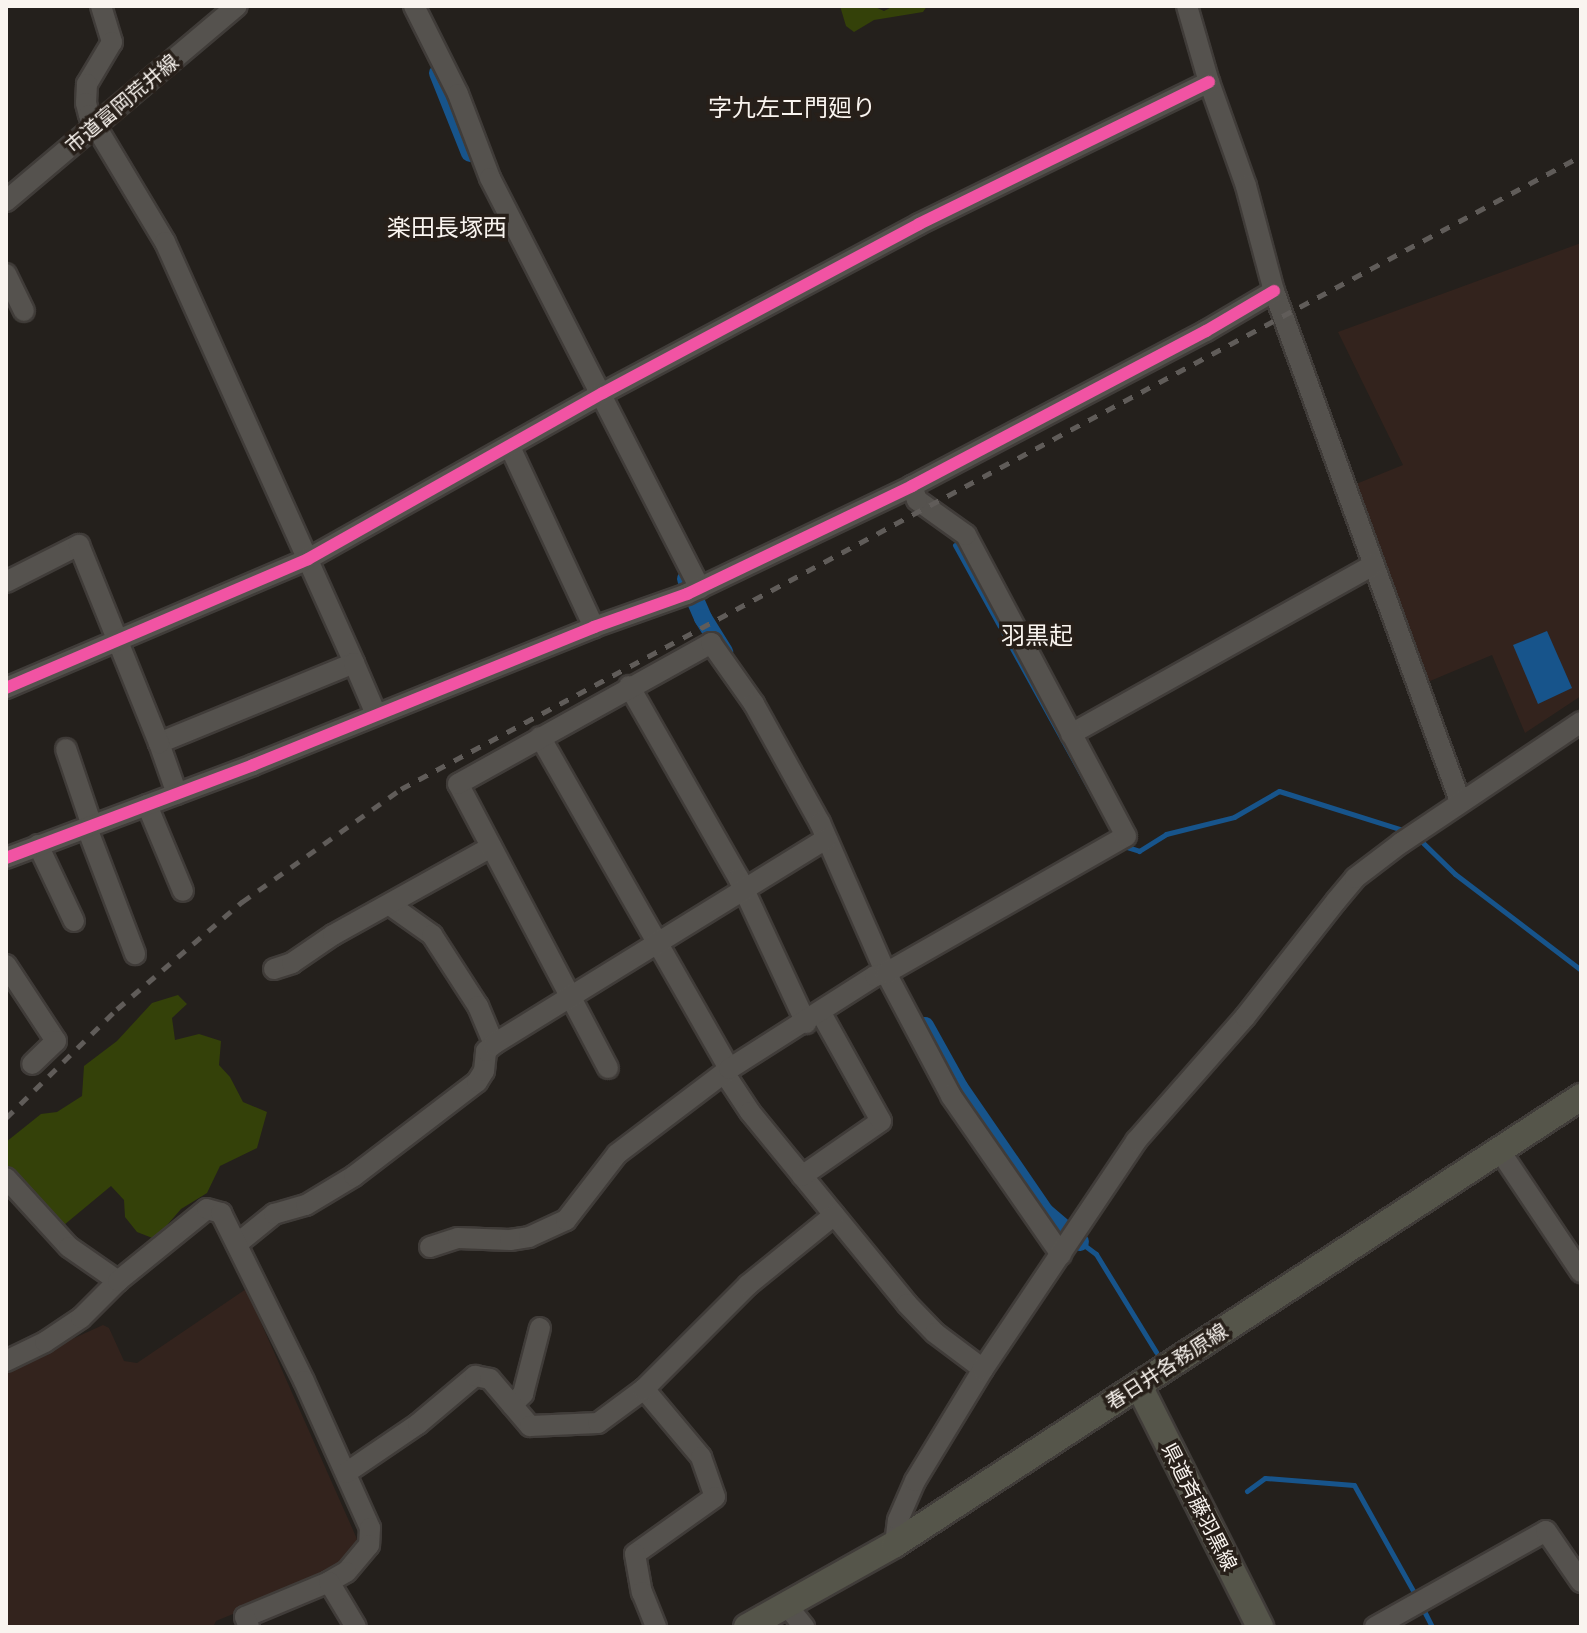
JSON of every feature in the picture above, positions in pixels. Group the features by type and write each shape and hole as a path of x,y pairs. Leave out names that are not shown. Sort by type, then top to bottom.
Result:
{"main road":[{"name":"春日井各務原線","path":"747,1627 796,1617 895,1544 1581,1097"},
{"name":"県道斉藤羽黒線","path":"1139,1386 1260,1627"}],"street":[{"path":"101,6 112,42 90,75 85,93 89,115 165,242 376,714"},
{"name":"市道富岡荒井線","path":"6,201 237,6"},
{"path":"414,6 458,94 490,178 693,591"},
{"path":"1187,6 1209,82 1246,186 1274,291 1460,801"},
{"path":"6,688 308,559 421,493 919,224 1209,82"},
{"path":"6,274 24,311"},
{"path":"6,858 693,591 912,486 1274,291"},
{"path":"510,447 594,627"},
{"path":"430,1247 458,1238 510,1240 529,1237 566,1220 617,1154 727,1071 875,976 886,973 1119,840 1071,734 966,535 917,500 912,486"},
{"path":"6,582 79,545 177,794"},
{"path":"1071,734 1373,565"},
{"path":"608,1068 458,784 711,643 754,704 826,839 886,973 951,1096 1061,1254"},
{"path":"159,743 354,663"},
{"path":"629,686 813,1018 881,1121 802,1176"},
{"path":"895,1544 904,1501 983,1369 1136,1141 1245,1017 1345,890 1401,843 1460,801 1581,722"},
{"path":"540,737 750,1112 907,1304 935,1333 983,1369"},
{"path":"66,749 135,954"},
{"path":"147,805 183,891"},
{"path":"237,1244 274,1214 306,1205 354,1176 477,1082 484,1071 486,1051 494,1044 826,839"},
{"path":"38,845 74,921"},
{"path":"274,969 292,963 333,935 491,847"},
{"path":"390,905 432,935 478,1006 494,1044"},
{"path":"6,965 56,1041 32,1064"},
{"path":"1500,1151 1581,1272"},
{"path":"6,1178 69,1247 118,1281"},
{"path":"6,1361 45,1342 81,1318 118,1281 207,1209 221,1213 370,1528 369,1545 346,1572 245,1617 249,1627"},
{"path":"346,1473 418,1424 475,1376 490,1379 530,1426 598,1423 644,1389 748,1285 834,1215"},
{"path":"512,1405 523,1394 540,1328"},
{"path":"644,1389 701,1457 715,1497 635,1554 642,1592 656,1627"},
{"path":"1375,1627 1546,1531 1581,1582"},
{"path":"329,1582 356,1627"}],"shaded area":[{"path":"1581,243 1581,696 1525,733 1492,655 1423,684 1351,486 1403,465 1338,332"},
{"path":"246,1289 357,1539 338,1571 216,1621 213,1627 6,1627 6,1369 103,1325 109,1328 124,1361 137,1363"}],"green space":[{"path":"840,6 873,6 884,11 894,6 927,6 923,12 874,20 854,32 846,26"},
{"path":"178,995 187,1004 172,1018 175,1040 199,1034 221,1041 219,1065 230,1077 243,1102 267,1112 257,1148 220,1166 207,1193 181,1209 155,1239 137,1232 125,1217 124,1200 111,1186 64,1225 36,1204 6,1169 6,1142 41,1114 57,1112 82,1096 84,1066 117,1041 152,1003"}],"water":[{"path":"1547,631 1572,688 1538,704 1513,645"}],"waterway":[{"path":"438,73 470,153"},
{"path":"955,545 1096,800"},
{"path":"686,579 703,618 724,652"},
{"path":"1124,846 1139,851 1166,834 1234,817 1279,791 1409,832"},
{"path":"1417,837 1455,874 1581,970"},
{"path":"925,1026 959,1087 1045,1212 1080,1242"},
{"path":"1080,1242 1096,1254 1156,1352"},
{"path":"1247,1491 1265,1478 1354,1485 1416,1596"},
{"path":"1421,1605 1432,1627"}],"railway":[{"path":"6,1118 117,1009 242,902 401,789 1581,156"}],"cycle path":[{"path":"6,688 308,559 603,393 919,224 1209,82"},
{"path":"6,858 253,765 594,627 687,594 912,486 1206,331 1274,291"}],"district":[{"name":"字九左エ門廻り","path":"792,108"},
{"name":"楽田長塚西","path":"447,228"},
{"name":"羽黒起","path":"1037,636"}]}
